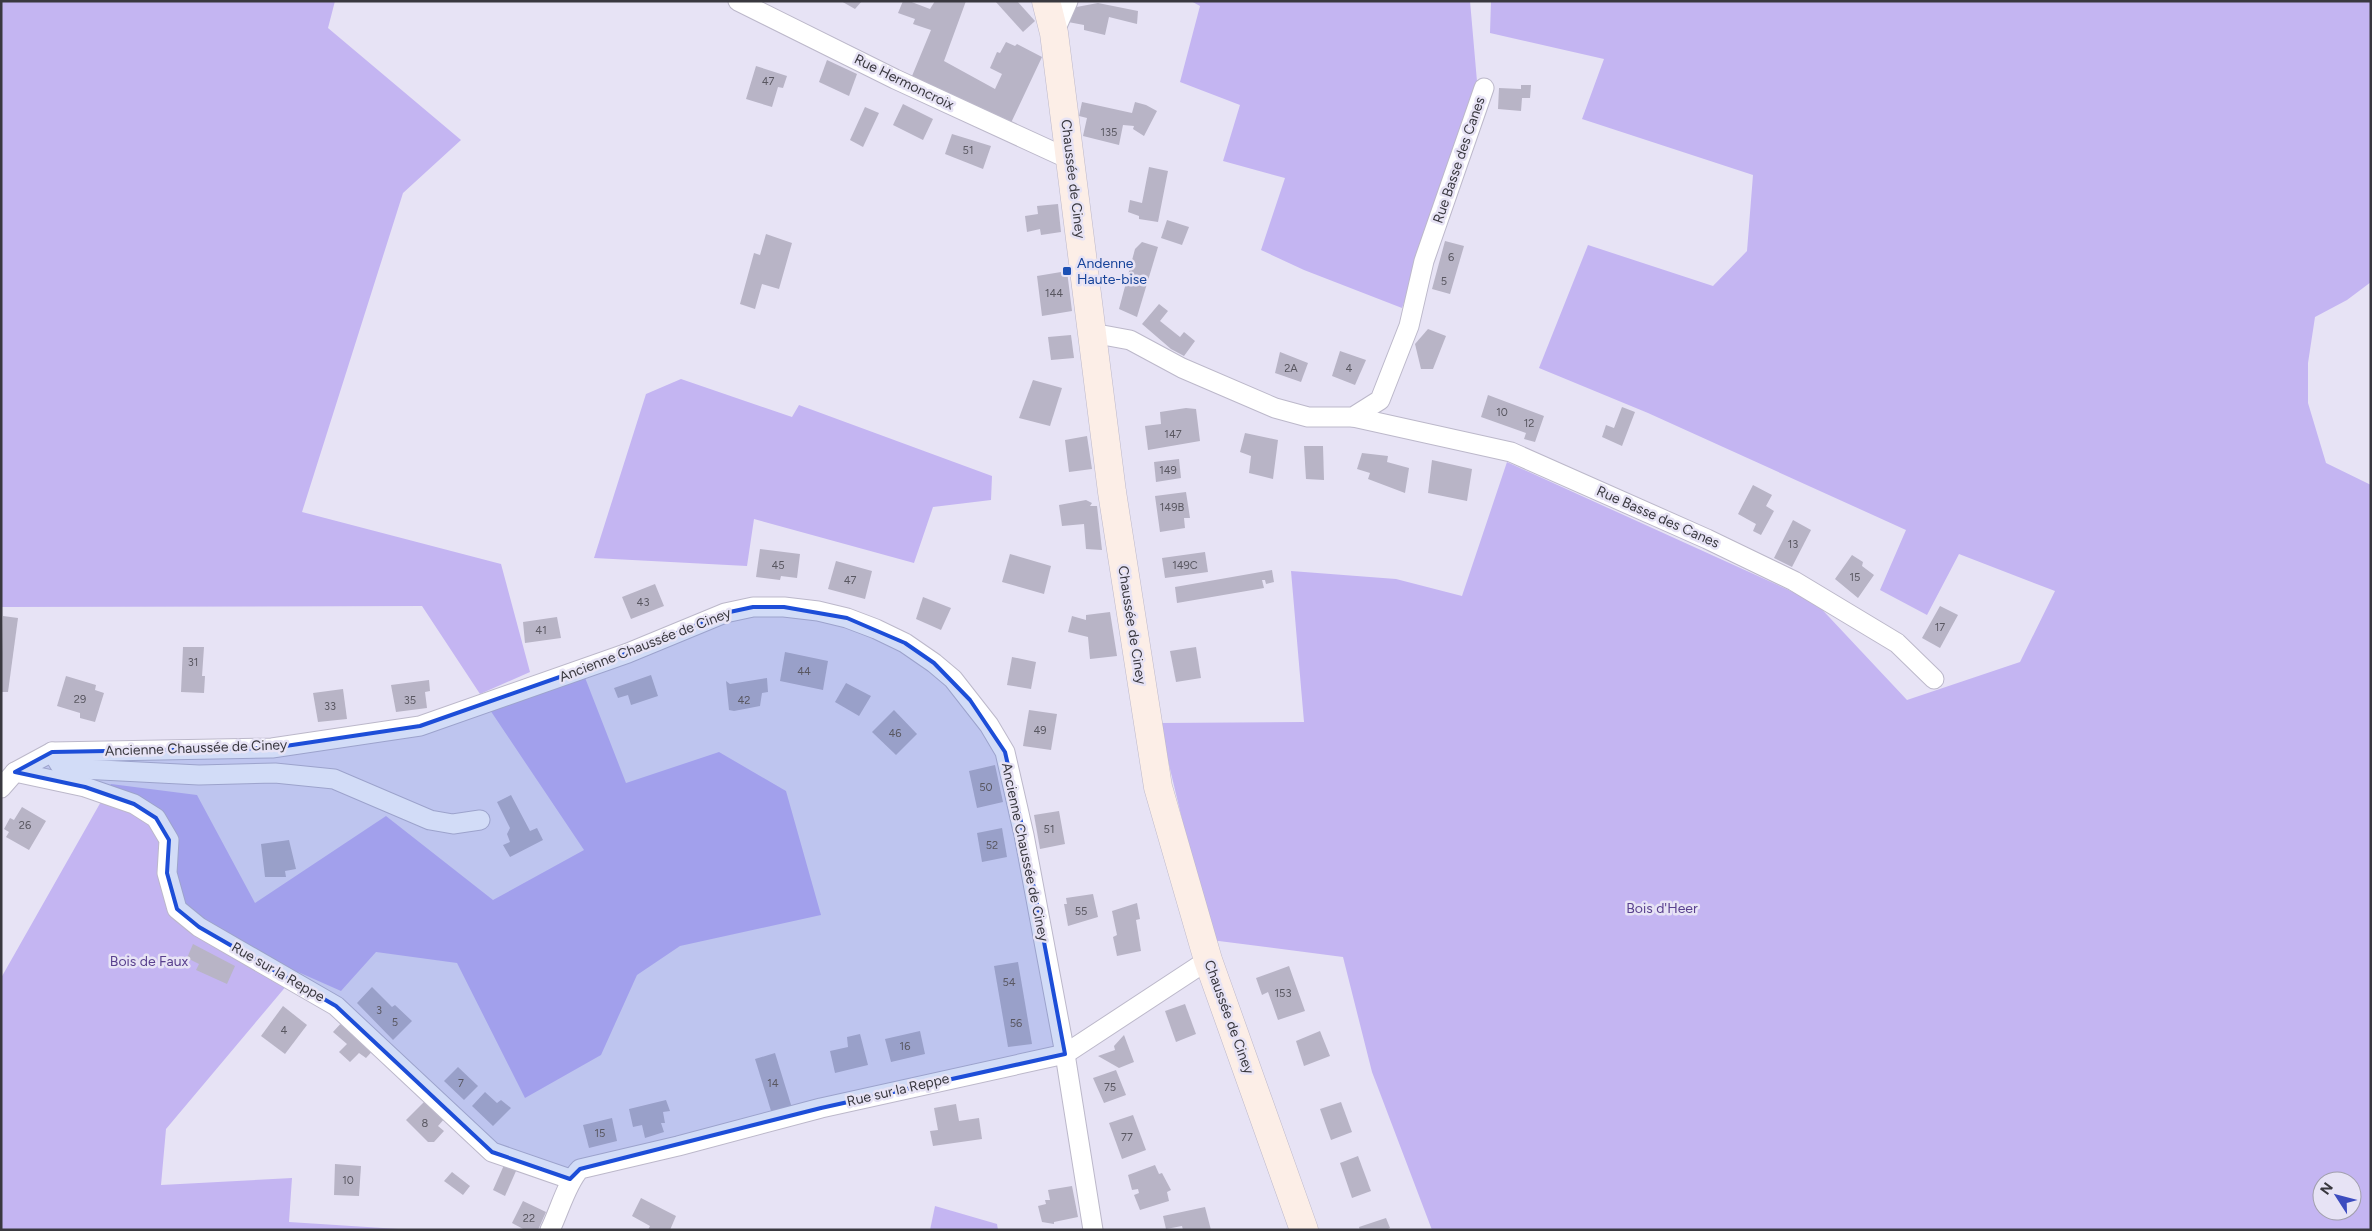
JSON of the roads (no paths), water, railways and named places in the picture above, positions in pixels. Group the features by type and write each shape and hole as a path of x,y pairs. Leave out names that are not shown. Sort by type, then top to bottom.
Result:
{"main road":[{"name":"Chaussée de Ciney","path":"1046,1 1054,33 1112,492 1158,787 1208,960 1304,1230"}],"street":[{"name":"Rue Hermoncroix","path":"738,1 895,79 1070,160"},
{"path":"1054,33 1068,1"},
{"name":"Rue Basse des Canes","path":"1353,418 1380,400 1409,326 1424,261 1484,88"},
{"name":"Rue Basse des Canes","path":"1092,333 1130,340 1182,368 1275,408 1308,417 1353,418 1511,452 1707,538 1794,580 1897,643 1934,679"},
{"name":"Ancienne Chaussée de Ciney","path":"1,788 15,772 52,752 272,748 420,726 628,653 725,613 753,606 784,607 847,618 876,628 905,643 953,679 989,725 1005,752 1024,834 1065,1054 1093,1230"},
{"name":"Ancienne Chaussée de Ciney","path":"52,752 62,768 199,775 275,773 334,779 430,820 454,824 480,820"},
{"name":"Rue sur la Reppe","path":"15,772 85,787 134,804 156,818 169,840 167,873 177,909 198,927 336,1006 492,1152 570,1179 580,1169 678,1146 821,1108 1065,1054 1208,960"},
{"path":"550,1230 566,1196 570,1179"}],"place":[{"name":"Andenne Haute-bise","path":"1067,271"}],"park label":[{"name":"Bois d'Heer","path":"1662,908"},
{"name":"Bois de Faux","path":"149,961"}]}
